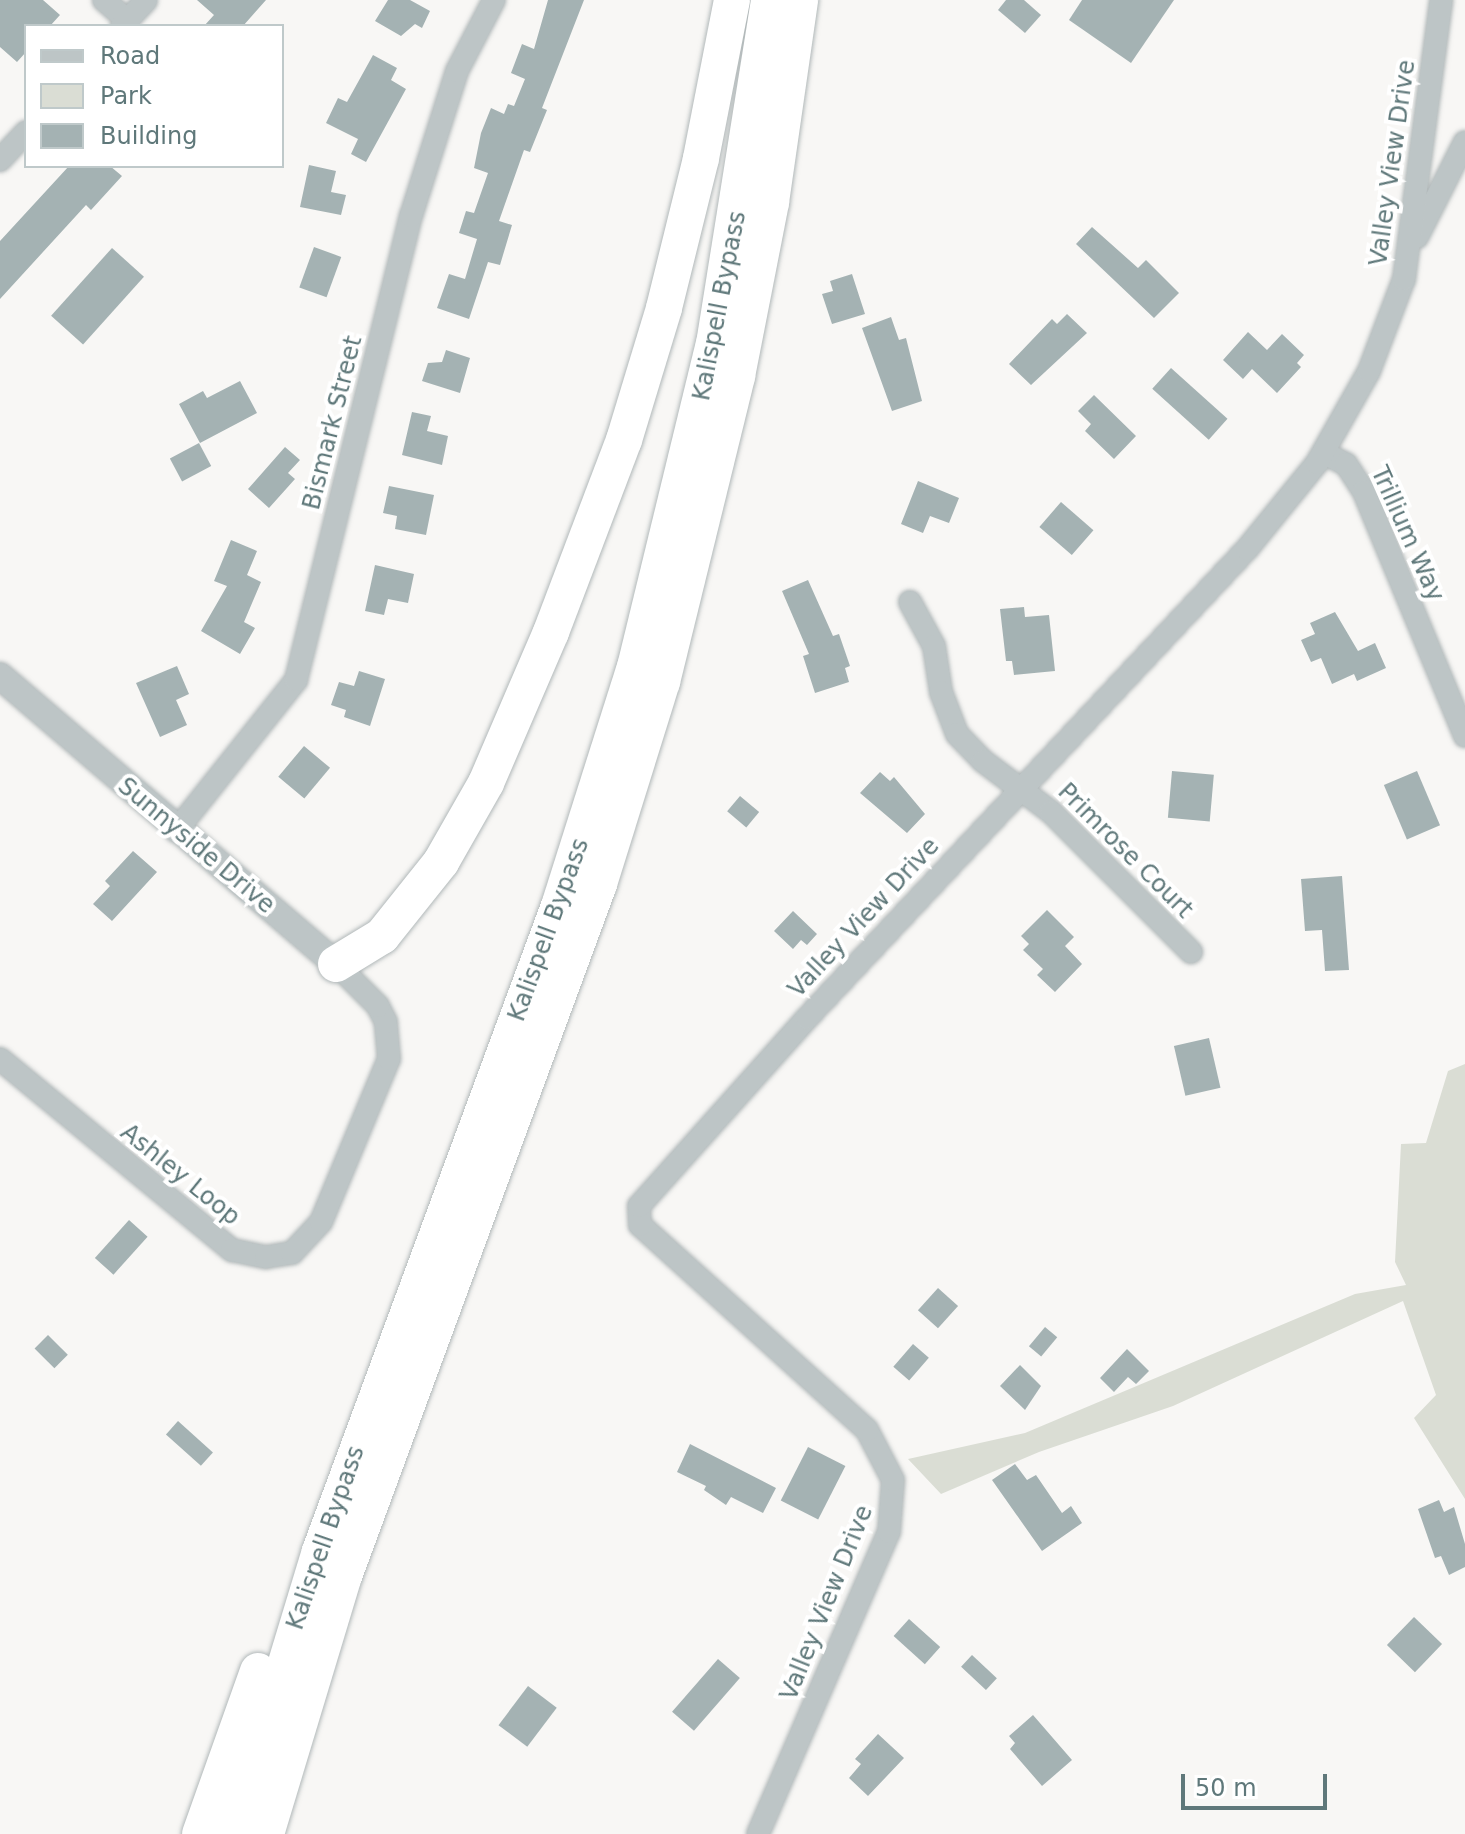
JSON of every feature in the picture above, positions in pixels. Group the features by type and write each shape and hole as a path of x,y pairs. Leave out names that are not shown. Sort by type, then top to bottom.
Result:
{"highway":[{"path":"336,964 382,936 441,862 486,783 551,632 624,440 660,323 701,158 732,0"},
{"name":"Kalispell Bypass","path":"234,1834 276,1685 356,1450 559,906 635,667 714,344 769,0"},
{"name":"Kalispell Bypass","path":"266,1834 344,1576 599,884 662,682 723,444 752,303 800,0"},
{"path":"200,1834 264,1655 356,1450"},
{"path":"286,1834 344,1576"}],"street":[{"path":"104,0 125,23 146,0"},
{"name":"Bismark Street","path":"176,831 296,680 411,216 457,71 494,0"},
{"name":"Valley View Drive","path":"758,1834 889,1532 893,1480 867,1430 640,1225 639,1206 1022,788 1247,549 1324,453 1383,340 1411,248 1441,0"},
{"path":"0,160 24,134"},
{"path":"1411,248 1465,142"},
{"name":"Trillium Way","path":"1324,453 1346,464 1364,492 1465,736"},
{"name":"Primrose Court","path":"910,602 934,646 941,692 957,734 983,761 1022,788 1191,952"},
{"name":"Sunnyside Drive","path":"0,676 176,831 336,964 378,1006 386,1022"},
{"name":"Ashley Loop","path":"0,1059 232,1250 266,1257 292,1253 321,1222 389,1059 386,1022"}],"green space":[{"path":"1465,1064 1465,1499 1414,1418 1436,1395 1403,1301 1173,1406 1039,1452 941,1494 908,1459 1025,1433 1355,1294 1406,1285 1395,1262 1401,1144 1426,1143 1448,1071"}],"building":[{"path":"0,0 43,0 60,15 52,24 24,24 24,54 17,62 0,47"},
{"path":"197,0 266,0 245,24 206,24 214,15"},
{"path":"388,0 410,0 430,11 422,28 415,24 401,36 375,21"},
{"path":"548,0 584,0 542,108 547,110 530,152 524,150 499,221 512,225 500,265 488,262 469,319 437,308 449,274 465,279 477,239 459,233 466,211 474,213 488,173 474,168 481,133 491,108 504,114 508,104 514,106 525,79 511,73 522,44 534,49"},
{"path":"1006,0 1024,0 1041,15 1025,33 998,10"},
{"path":"1082,0 1174,0 1131,63 1069,20"},
{"path":"373,55 397,68 391,80 406,89 366,162 351,154 358,139 326,123 338,98 347,102"},
{"path":"309,165 336,171 331,192 346,195 341,215 300,207"},
{"path":"67,168 112,168 122,176 91,210 86,205 0,299 0,241"},
{"path":"1092,227 1138,268 1146,260 1179,293 1154,318 1076,244"},
{"path":"314,247 341,257 327,297 299,287"},
{"path":"112,248 144,277 83,344 51,316"},
{"path":"852,274 865,314 832,324 822,294 833,291 830,281"},
{"path":"1067,314 1087,333 1031,385 1009,364 1052,319 1057,324"},
{"path":"891,317 899,340 906,338 922,401 892,411 862,328"},
{"path":"1248,332 1267,350 1282,334 1304,355 1297,363 1301,367 1277,393 1252,369 1243,379 1223,360"},
{"path":"446,350 470,358 460,393 422,381 428,363 442,362"},
{"path":"1171,368 1227,419 1209,440 1152,389"},
{"path":"240,381 257,413 200,443 179,404 203,391 207,398"},
{"path":"1094,395 1136,436 1114,459 1085,431 1091,424 1078,411"},
{"path":"412,412 431,416 427,431 448,436 442,465 402,455"},
{"path":"199,443 211,466 182,481 170,458"},
{"path":"285,447 300,460 288,473 295,479 269,508 248,489"},
{"path":"918,481 959,498 949,523 930,516 923,533 901,524"},
{"path":"389,486 434,495 426,535 395,529 397,516 383,513"},
{"path":"1061,502 1093,530 1072,555 1039,527"},
{"path":"231,540 257,551 247,575 261,582 244,622 255,628 240,654 201,631 227,586 214,581"},
{"path":"375,565 414,574 408,603 388,599 384,615 365,611"},
{"path":"808,580 833,636 839,634 850,666 845,668 849,682 815,693 803,656 809,654 782,591"},
{"path":"1024,607 1025,617 1049,615 1055,671 1014,675 1012,661 1006,661 1000,609"},
{"path":"1335,612 1358,651 1375,643 1386,668 1357,681 1354,674 1332,684 1321,658 1311,662 1301,640 1315,634 1310,623"},
{"path":"177,666 189,694 176,700 187,725 160,737 136,683"},
{"path":"359,671 385,679 370,726 344,717 346,710 331,705 339,682 354,686"},
{"path":"304,746 330,768 304,798 278,777"},
{"path":"1172,771 1214,775 1210,821 1168,818"},
{"path":"1417,771 1440,825 1407,839 1384,785"},
{"path":"880,772 890,781 894,777 925,814 907,833 860,793"},
{"path":"740,796 759,812 746,827 727,811"},
{"path":"133,851 157,872 112,921 93,904 110,886 105,881"},
{"path":"1342,876 1349,970 1325,971 1322,930 1305,931 1301,879"},
{"path":"1047,910 1074,937 1065,946 1082,964 1055,992 1037,975 1043,969 1023,950 1029,944 1021,936"},
{"path":"793,911 817,934 807,945 801,940 793,949 774,931"},
{"path":"1209,1038 1220,1088 1185,1096 1174,1046"},
{"path":"129,1220 148,1237 113,1275 95,1258"},
{"path":"938,1288 958,1306 938,1328 918,1310"},
{"path":"1045,1327 1057,1337 1041,1356 1029,1346"},
{"path":"48,1335 68,1355 54,1368 35,1348"},
{"path":"913,1344 929,1358 909,1380 893,1367"},
{"path":"1127,1349 1149,1371 1136,1384 1128,1377 1114,1392 1100,1378"},
{"path":"1020,1365 1041,1386 1025,1410 1000,1386"},
{"path":"178,1421 213,1452 201,1466 166,1434"},
{"path":"690,1444 776,1488 763,1513 731,1497 726,1505 704,1490 706,1486 677,1472"},
{"path":"808,1447 845,1466 818,1520 781,1500"},
{"path":"1015,1464 1027,1480 1036,1475 1062,1513 1071,1506 1082,1523 1042,1551 992,1480"},
{"path":"1439,1500 1444,1512 1454,1507 1465,1544 1465,1567 1449,1575 1441,1556 1435,1558 1418,1509"},
{"path":"1414,1617 1442,1644 1415,1672 1387,1645"},
{"path":"909,1619 940,1647 925,1664 894,1636"},
{"path":"972,1655 997,1678 986,1690 961,1667"},
{"path":"718,1659 740,1678 694,1731 672,1712"},
{"path":"528,1686 557,1708 527,1747 499,1725"},
{"path":"1033,1715 1072,1760 1042,1786 1010,1749 1015,1743 1009,1736"},
{"path":"878,1734 904,1758 868,1796 849,1778 861,1764 855,1759"}]}
